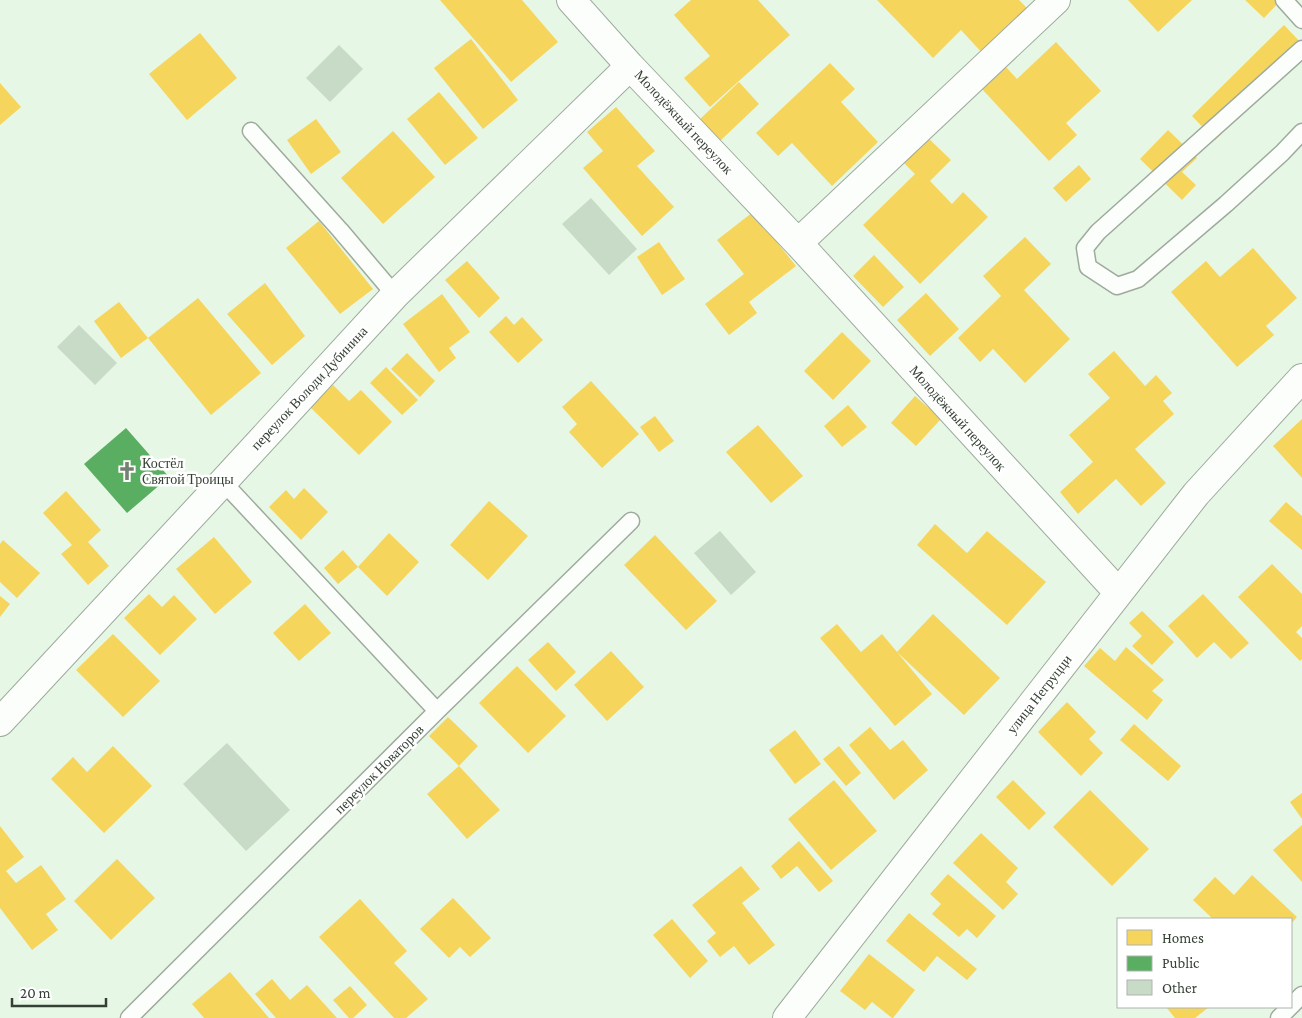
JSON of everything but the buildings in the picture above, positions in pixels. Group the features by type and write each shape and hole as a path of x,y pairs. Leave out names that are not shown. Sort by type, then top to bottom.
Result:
{"street":[{"name":"Молодёжный переулок","path":"571,0 630,66 798,243 1118,592"},
{"path":"798,243 1056,0"},
{"name":"переулок Володи Дубинина","path":"0,722 395,295 630,66"},
{"name":"улица Негруцци","path":"787,1018 1196,494 1300,384"}],"lane":[{"path":"1284,0 1302,20"},
{"path":"1302,49 1098,232 1085,248 1088,268 1117,286 1138,279 1226,204 1302,132"},
{"path":"251,131 340,230 395,295"},
{"path":"223,482 437,711"},
{"name":"переулок Новаторов","path":"129,1018 631,521"},
{"path":"1292,1006 1302,995"},
{"path":"1279,1018 1290,1008"}],"place":[{"name":"Костёл Святой Троицы","path":"127,471"}]}
